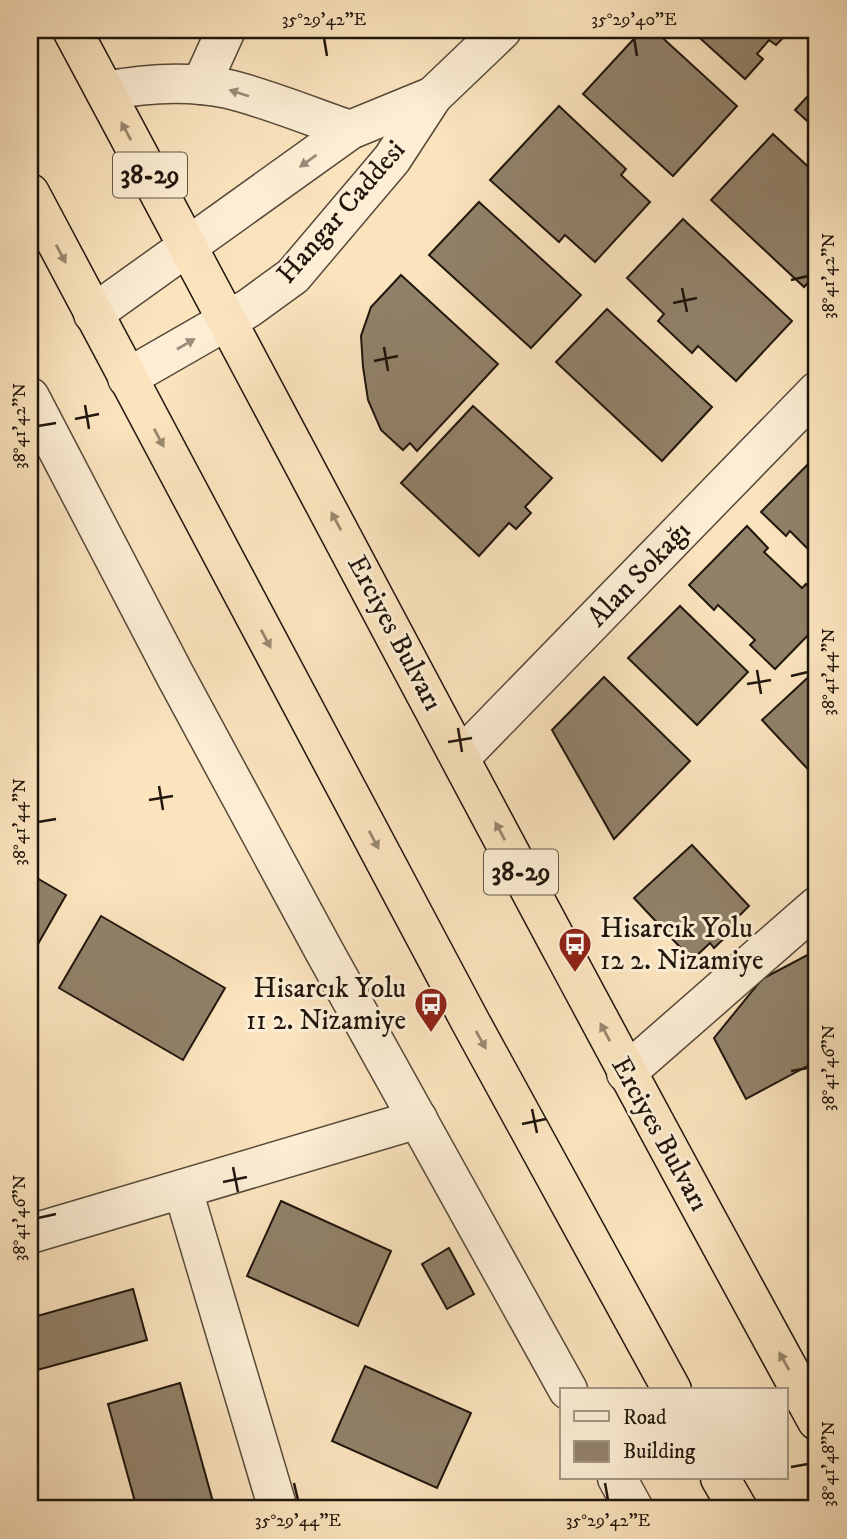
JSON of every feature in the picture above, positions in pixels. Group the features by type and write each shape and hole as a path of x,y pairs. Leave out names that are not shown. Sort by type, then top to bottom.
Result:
{"highway":[{"name":"Erciyes Bulvarı","path":"72,30 229,320 626,1073 817,1421"},
{"path":"30,193 470,1021 672,1388"},
{"path":"721,1480 738,1509"}],"street":[{"path":"201,85 226,30"},
{"name":"Hangar Caddesi","path":"127,378 229,320 293,275 392,159 433,96 502,30"},
{"path":"105,91 138,85 201,85 229,89 350,130"},
{"name":"Hangar Caddesi","path":"93,314 350,130 433,96"},
{"name":"Alan Sokağı","path":"461,757 817,391"},
{"path":"30,397 188,699 567,1388"},
{"path":"626,1073 817,906"},
{"path":"30,1234 418,1119"},
{"path":"183,1190 278,1509"},
{"path":"618,1480 634,1509"}],"building":[{"path":"642,30 654,30 737,106 673,176 583,94"},
{"path":"691,30 791,30 776,45 769,40 757,54 763,59 745,79"},
{"path":"817,86 817,130 795,110"},
{"path":"559,106 626,169 621,175 650,202 595,262 565,235 559,242 490,180"},
{"path":"773,134 817,175 817,273 804,287 711,200"},
{"path":"479,202 581,295 531,348 429,255"},
{"path":"683,219 792,321 736,381 698,346 692,353 658,321 664,314 627,278"},
{"path":"401,275 498,364 417,451 410,443 403,450 381,430 368,400 363,367 361,336 371,307"},
{"path":"607,309 712,407 662,461 556,362"},
{"path":"473,406 552,478 525,507 531,513 516,529 509,523 479,556 401,483"},
{"path":"817,455 817,558 790,531 786,536 761,512"},
{"path":"747,526 768,548 764,552 802,588 806,584 817,595 817,626 775,669 750,645 755,640 718,605 714,610 689,585"},
{"path":"680,606 748,672 697,725 628,658"},
{"path":"815,671 817,673 817,779 762,720"},
{"path":"604,677 690,761 614,839 552,730"},
{"path":"692,845 749,906 731,924 735,928 714,948 710,943 692,960 634,898"},
{"path":"30,874 66,895 30,958"},
{"path":"101,916 225,988 183,1060 59,988"},
{"path":"817,950 817,1061 746,1099 714,1038 762,979"},
{"path":"281,1201 391,1251 358,1326 247,1276"},
{"path":"449,1248 474,1294 447,1309 422,1264"},
{"path":"133,1289 147,1340 30,1372 30,1318"},
{"path":"365,1366 471,1413 437,1488 332,1441"},
{"path":"180,1383 215,1509 137,1509 108,1404"}],"place":[{"name":"Hisarcık Yolu 12 2. Nizamiye","path":"575,974"},
{"name":"Hisarcık Yolu 11 2. Nizamiye","path":"431,1034"}]}
